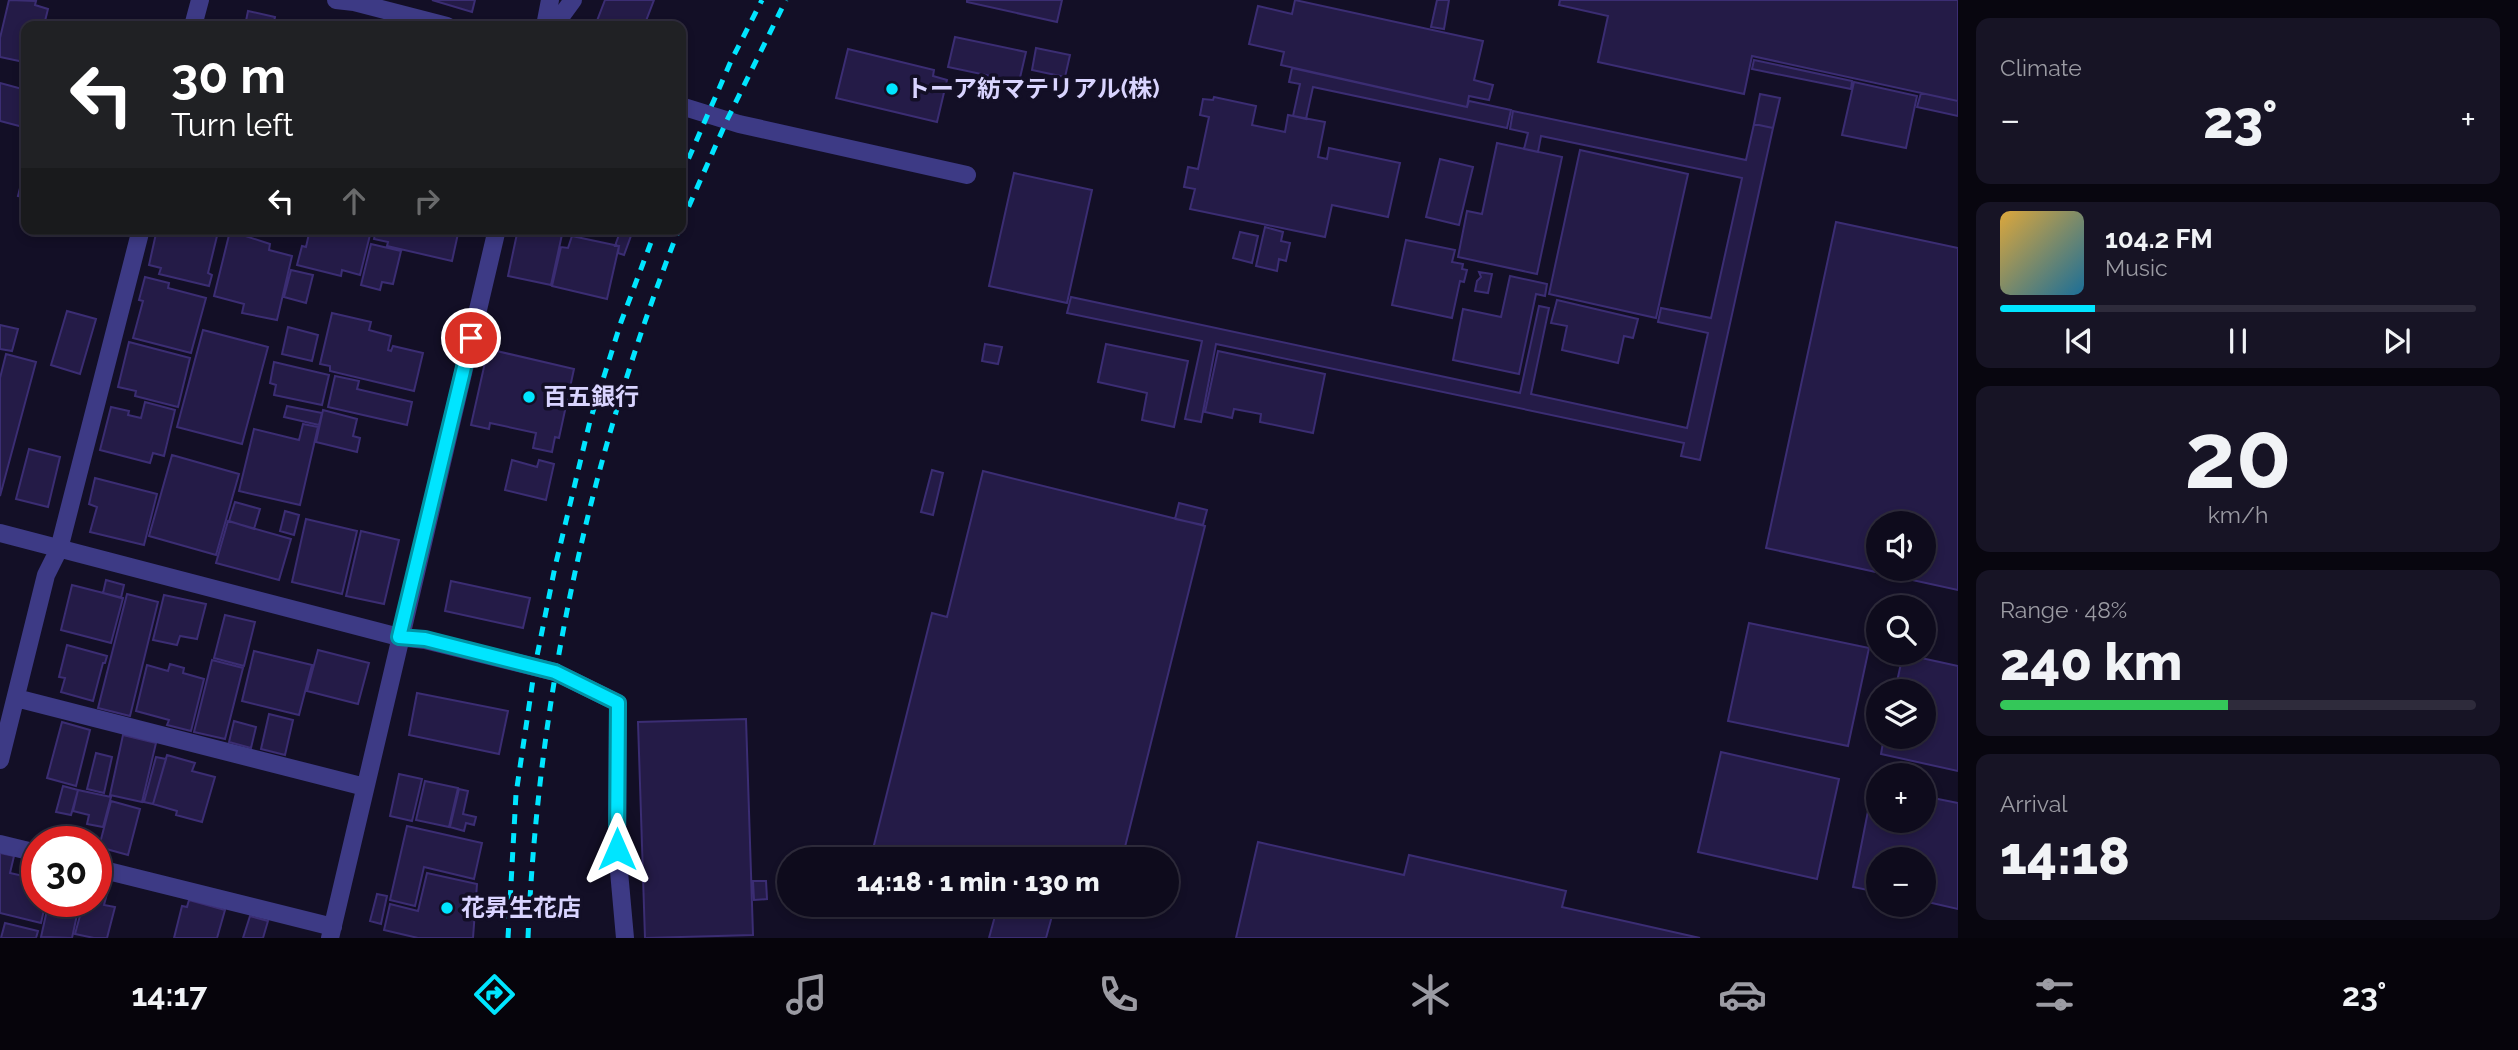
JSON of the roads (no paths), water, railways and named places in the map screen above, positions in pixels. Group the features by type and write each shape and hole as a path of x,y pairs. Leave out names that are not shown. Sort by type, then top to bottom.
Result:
{"street":[{"path":"194,21 200,0"},
{"path":"336,0 428,21"},
{"path":"546,21 551,0"},
{"path":"558,21 573,0"},
{"path":"686,108 739,124 967,175"},
{"path":"0,760 46,575 59,549 139,235"},
{"path":"112,872 332,933 399,637 496,235"},
{"path":"0,533 399,637 425,639 555,672 618,703 617,849 625,938"},
{"path":"16,698 365,788"},
{"path":"0,844 21,849"}],"railway":[{"path":"686,164 731,61 762,0"},
{"path":"686,213 727,120 786,0"},
{"path":"508,938 516,794 535,666 555,567 590,421 621,322 654,235"},
{"path":"528,938 543,757 574,578 619,401 677,235"}],"place":[{"name":"トーア紡マテリアル(株)","path":"892,89"},
{"name":"百五銀行","path":"529,397"},
{"name":"花昇生花店","path":"447,908"}]}
